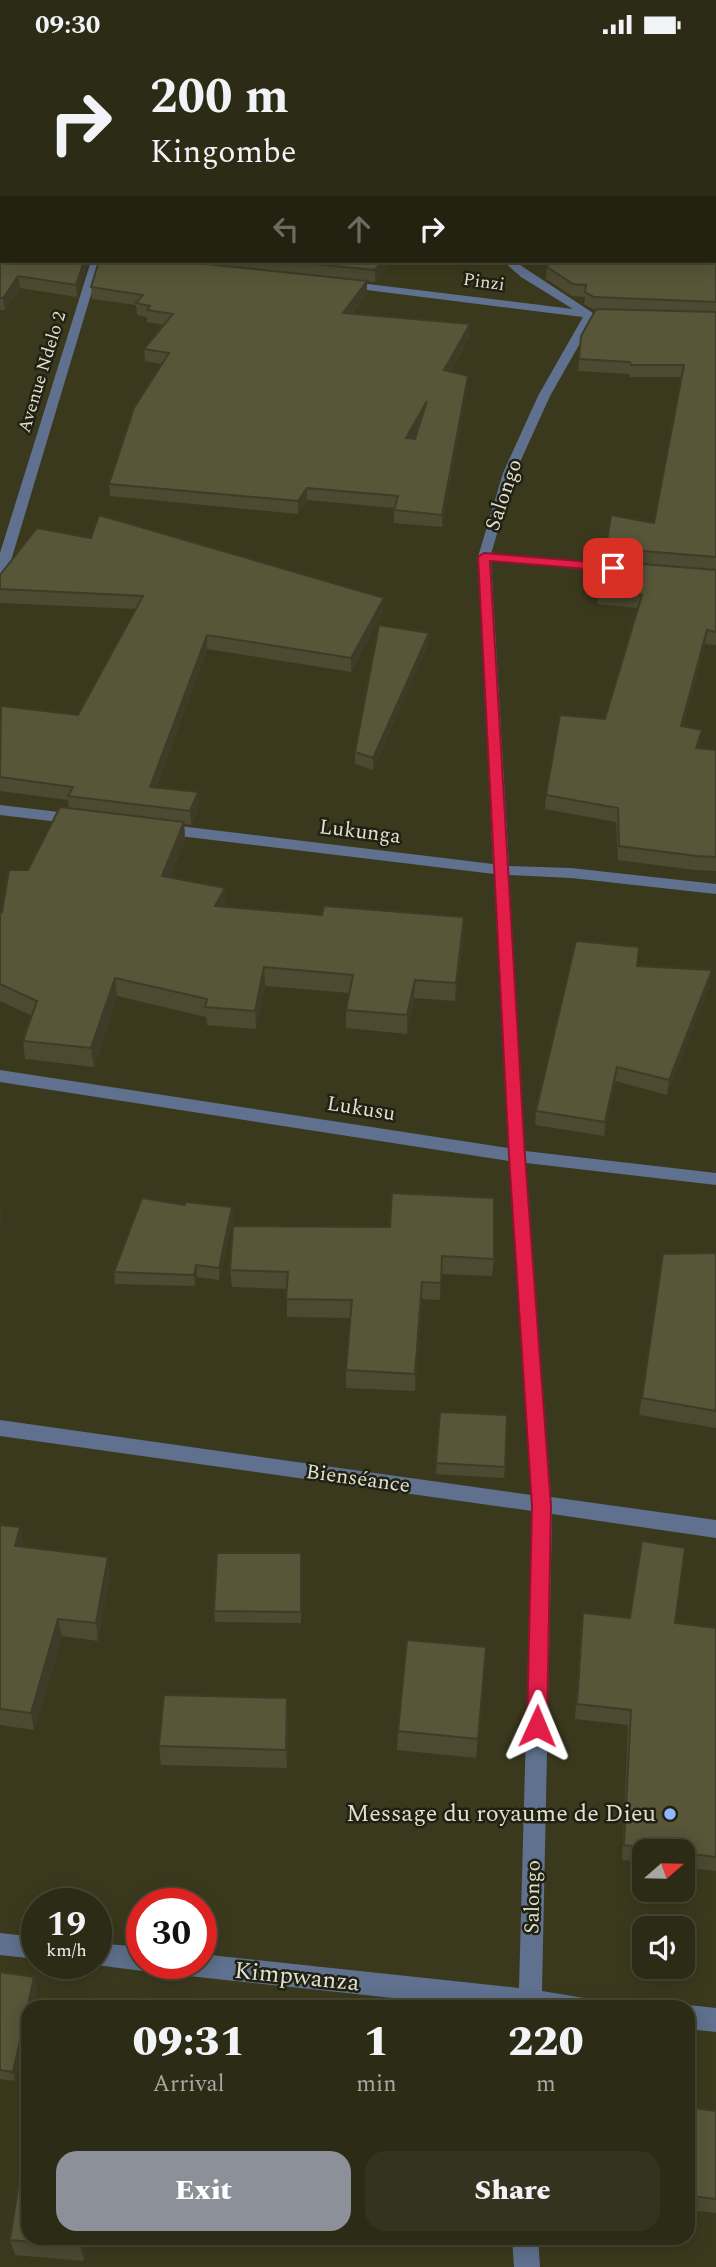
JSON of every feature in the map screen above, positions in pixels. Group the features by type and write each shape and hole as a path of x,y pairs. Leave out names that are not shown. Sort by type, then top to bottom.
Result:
{"street":[{"name":"Avenue Ndelo 2","path":"0,574 95,263"},
{"path":"510,263 525,275 596,315"},
{"name":"Pinzi","path":"335,283 596,315"},
{"name":"Salongo","path":"530,2000 541,1506 517,1156 484,557 509,473 544,396 596,315"},
{"path":"484,557 634,570"},
{"path":"0,810 95,821"},
{"name":"Lukunga","path":"149,827 501,870 571,873 716,889"},
{"name":"Lukusu","path":"0,1076 517,1156 716,1179"},
{"name":"Bienséance","path":"0,1428 716,1529"},
{"path":"0,1944 21,1946"},
{"name":"Kimpwanza","path":"217,1968 488,2000"},
{"path":"695,2018 716,2020"},
{"path":"525,2245 527,2267"}],"building":[{"path":"0,263 83,263 76,285 18,276 3,298 0,298"},
{"path":"98,263 196,263 367,281 343,313 470,324 444,370 468,376 442,515 394,510 398,496 307,488 298,501 109,484 134,408 169,353 144,349 173,314 147,310 150,306 136,303 143,295 91,287","holes":["427,401 415,439 406,438"]},
{"path":"304,263 381,263 375,270"},
{"path":"549,263 716,263 716,302 594,297 585,292 586,285 573,284 547,267"},
{"path":"596,309 716,312 716,557 606,548 611,515 654,523 684,365 631,365 630,362 579,359 581,336"},
{"path":"99,515 384,598 351,658 207,635 150,787 198,792 190,811 68,796 73,787 0,777 1,706 78,715 143,596 0,589 0,575 37,528 91,538"},
{"path":"604,561 716,570 716,632 707,630 681,726 702,730 696,748 716,750 716,857 619,846 618,808 546,795 560,715 605,719 642,595 598,591"},
{"path":"379,625 429,633 373,758 355,752"},
{"path":"60,807 184,822 162,876 225,888 215,906 322,915 324,906 464,917 456,983 415,980 407,1015 346,1010 353,975 264,967 255,1011 205,1007 207,999 115,978 91,1048 23,1041 37,1001 0,984 0,913 9,870 28,870"},
{"path":"576,941 639,947 637,966 712,970 669,1080 617,1067 605,1122 536,1111"},
{"path":"392,1193 494,1198 494,1259 442,1256 441,1283 422,1282 415,1374 346,1370 352,1300 286,1299 288,1272 230,1270 233,1226 390,1227"},
{"path":"142,1198 185,1205 185,1202 232,1207 219,1268 196,1265 194,1275 114,1272"},
{"path":"716,1253 716,1411 642,1398 663,1254"},
{"path":"440,1412 507,1415 505,1467 436,1463"},
{"path":"0,1525 20,1527 15,1546 108,1557 96,1623 58,1619 31,1713 0,1709"},
{"path":"642,1541 685,1548 675,1623 716,1628 716,1857 695,1855 695,1839 632,1839 632,1846 624,1845 631,1710 577,1704 583,1613 630,1618"},
{"path":"217,1553 301,1553 301,1612 214,1611"},
{"path":"407,1640 486,1647 478,1739 398,1731"},
{"path":"164,1695 287,1698 286,1750 159,1746"},
{"path":"0,1972 21,1975 21,1979 34,1979 29,2000 21,2000 21,2036 13,2072 0,2070"},
{"path":"695,2108 716,2111 716,2199 695,2196"},
{"path":"21,2168 21,2241 10,2240"}],"place":[{"name":"Message du royaume de Dieu","path":"670,1814"}],"route":[{"path":"537,1726 541,1506 517,1156 484,557 613,568"}]}
